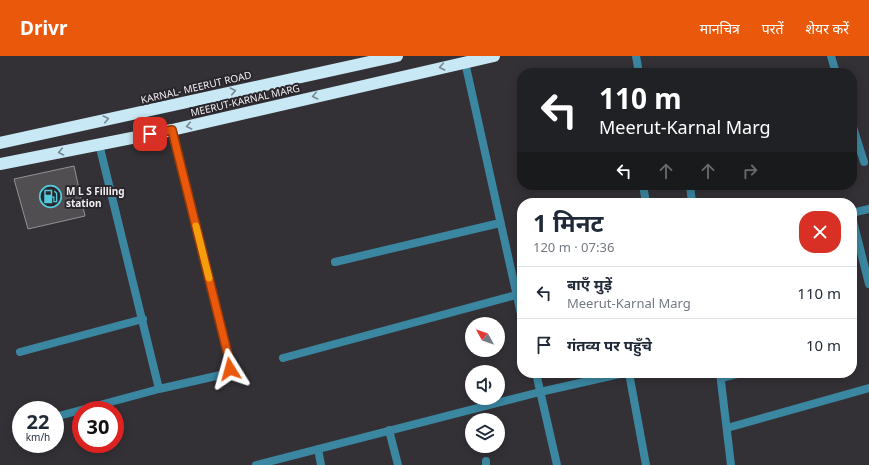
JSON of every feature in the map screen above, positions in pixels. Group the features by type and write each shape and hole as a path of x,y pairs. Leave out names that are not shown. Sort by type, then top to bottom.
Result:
{"highway":[{"name":"KARNAL- MEERUT ROAD","path":"0,143 397,56"},
{"name":"MEERUT-KARNAL MARG","path":"0,164 172,130 494,56"}],"street":[{"path":"636,56 638,68"},
{"path":"831,56 835,68"},
{"path":"465,62 517,299"},
{"path":"64,415 160,389 225,374 230,369 230,363 172,130"},
{"path":"857,140 864,162"},
{"path":"99,144 160,389"},
{"path":"857,212 869,209"},
{"path":"335,262 500,223"},
{"path":"857,237 869,284"},
{"path":"282,358 516,295"},
{"path":"20,352 143,319"},
{"path":"537,378 557,465"},
{"path":"256,465 540,392 602,378"},
{"path":"629,378 646,465"},
{"path":"720,378 731,465"},
{"path":"727,428 869,388"},
{"path":"389,430 398,465"},
{"path":"318,448 321,465"}],"building":[{"name":"M L S Filling station","path":"74,166 85,216 28,229 14,179"}],"slow traffic":[{"path":"196,226 209,278"}],"place":[{"name":"M L S Filling station","path":"50,197"}],"route":[{"path":"150,134 172,130 230,363 230,369"}]}
